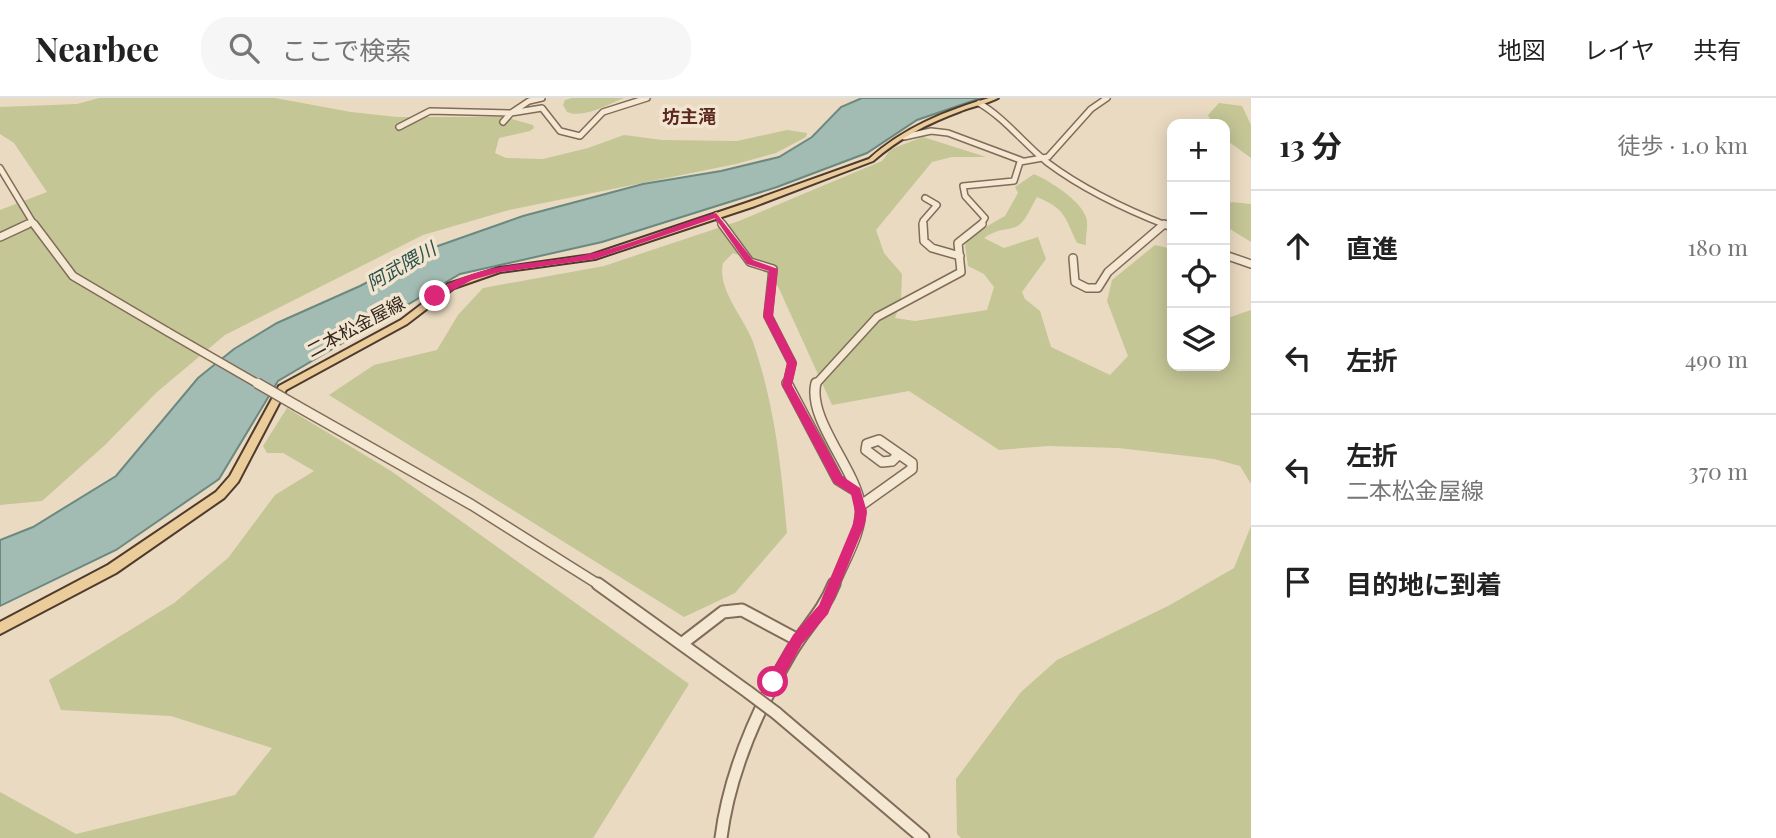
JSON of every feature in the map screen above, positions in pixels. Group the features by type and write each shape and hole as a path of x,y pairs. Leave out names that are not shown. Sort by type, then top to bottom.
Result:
{"main road":[{"name":"二本松金屋線","path":"0,628 112,569 220,495 234,478 273,401 289,383 404,322 435,296 460,282 499,270 572,261 716,215 870,160 882,147 938,117 995,98"}],"street":[{"path":"503,122 528,101 542,98"},
{"path":"399,127 424,113 436,110 511,113 536,108 548,110 560,131 580,136 592,120 603,112 647,98"},
{"path":"904,137 931,131 948,133 1023,161 1043,159 1053,154 1091,109 1107,98"},
{"path":"979,103 995,111 1043,159 1145,218 1167,226"},
{"path":"720,838 721,820 733,780 773,682 798,640 824,609 859,524 860,506 856,492 821,414 814,392 815,384 877,317 958,275 962,267 959,241 983,223 985,218 965,196 963,186 1014,181 1020,162 1023,161"},
{"path":"0,168 32,222 73,276 552,552 684,642 776,713 923,838"},
{"path":"925,198 937,205 923,221 924,241 932,248 960,256"},
{"path":"716,215 750,262 773,269 768,316 792,363 787,385 838,480 856,492"},
{"path":"0,237 32,222"},
{"path":"1073,258 1072,272 1076,282 1087,288 1098,288 1108,272 1163,225"},
{"path":"1230,257 1251,264"},
{"path":"860,506 912,469 912,463 899,454"},
{"path":"684,642 723,612 742,610 798,640"}],"green space":[{"path":"99,98 275,98 351,112 397,117 504,117 533,125 534,128 530,131 499,138 495,153 506,158 543,159 588,148 624,135 662,140 737,141 787,130 807,133 806,137 776,153 736,164 509,210 423,235 225,335 157,392 105,445 42,501 0,505 0,210 47,192 14,143 0,134 0,107 77,104"},
{"path":"624,98 596,110 574,114 567,112 563,105 565,100"},
{"path":"1219,103 1242,106 1251,125 1251,158 1230,143 1230,119 1210,119 1208,115"},
{"path":"923,137 986,157 952,157 932,162 876,230 884,253 902,274 901,300 895,318 915,321 987,310 994,287 984,274 968,266 965,245 975,233 1005,216 1018,193 1015,187 1034,174 1048,181 1078,204 1087,220 1086,245 1077,243 1059,210 1037,197 1019,225 984,238 1004,248 1038,237 1046,259 1022,292 1025,299 1040,311 1051,347 1110,375 1128,356 1107,301 1112,280 1155,245 1167,248 1167,371 1230,371 1230,317 1251,310 1251,484 1240,466 1214,459 1118,448 1048,446 999,450 909,391 832,405 776,282 754,261 733,253 723,263 722,273 727,293 753,342 767,389 779,460 787,533 735,593 684,617 329,395 374,365 437,350 458,315 483,288 604,266 739,221 882,161 891,149"},
{"path":"1230,203 1251,204 1251,242 1230,229"},
{"path":"287,408 391,471 689,684 593,838 0,838 0,792 76,834 235,795 272,748 171,716 61,710 49,680 174,603 228,558 275,495 314,471 283,453 267,453 263,446"},
{"path":"1251,526 1251,838 961,838 957,834 956,779 1021,692 1057,660 1170,605 1234,568"}],"water":[{"name":"阿武隈川","path":"862,98 981,98 917,120 867,153 777,187 602,242 460,274 278,381 219,479 116,550 0,606 0,540 33,527 116,476 198,378 234,349 277,323 360,286 435,247 523,216 643,184 721,171 779,157 812,137 841,107"}],"district":[{"name":"坊主滝","path":"689,117"}],"route":[{"path":"435,296 469,278 499,270 592,257 716,215 750,262 773,269 774,280 768,316 792,363 787,385 838,480 856,492 861,512 859,524 824,609 798,640 773,682"}]}
